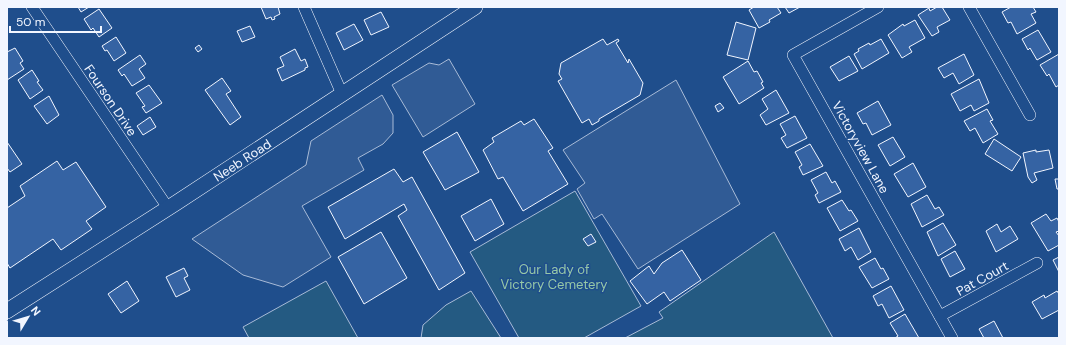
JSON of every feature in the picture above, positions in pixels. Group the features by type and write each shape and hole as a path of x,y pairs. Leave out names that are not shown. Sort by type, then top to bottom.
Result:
{"street":[{"name":"Fourson Drive","path":"32,7 168,208"},
{"path":"304,7 342,94"},
{"name":"Neeb Road","path":"7,311 168,208 475,7"},
{"name":"Victoryview Lane","path":"877,7 793,55 952,338"},
{"path":"969,7 1030,115"},
{"name":"Pat Court","path":"940,316 1037,263"}],"green space":[{"name":"Our Lady of Victory Cemetery","path":"575,191 641,306 584,338 519,338 470,252"},
{"path":"774,232 833,338 625,338 663,318 659,312"},
{"path":"326,281 358,338 249,338 243,327"},
{"path":"471,291 501,338 421,338 423,325 446,305"}],"shaded area":[{"path":"449,59 475,104 423,137 392,85 429,63 439,65"},
{"path":"676,80 740,204 638,269 602,214 594,219 577,189 585,183 563,150"},
{"path":"382,95 393,115 393,133 383,144 358,158 364,170 302,206 331,257 283,287 243,275 192,239 306,165 311,141"}],"building":[{"path":"78,7 89,7 81,12"},
{"path":"261,7 278,7 280,14 274,17 275,19 272,20 271,17 266,19"},
{"path":"754,7 777,7 781,13 769,20 770,22 759,28 749,10"},
{"path":"785,7 800,7 789,13"},
{"path":"937,7 942,7 950,20 937,27 939,32 932,36 918,15 929,8 930,11"},
{"path":"1011,7 1033,7 1036,12 1031,14 1036,23 1017,34 1011,22 1008,23 1002,12"},
{"path":"99,9 112,28 99,37 93,28 91,30 84,19"},
{"path":"381,12 389,27 371,35 364,20"},
{"path":"915,20 925,38 909,47 912,52 902,58 888,35 903,24 904,26"},
{"path":"736,22 756,28 748,60 727,55"},
{"path":"354,24 363,40 344,50 336,33"},
{"path":"250,26 255,37 242,42 237,31"},
{"path":"1038,30 1051,52 1037,60 1030,48 1028,50 1022,39"},
{"path":"116,37 126,53 114,61 107,50 105,51 102,46"},
{"path":"603,39 607,45 618,39 619,41 616,43 628,63 629,59 643,83 640,95 599,119 599,121 592,125 589,119 582,123 558,81 562,79 559,74 561,63"},
{"path":"881,39 889,53 862,69 854,54 859,51 858,49"},
{"path":"199,45 202,49 198,52 195,48"},
{"path":"15,48 23,61 20,63 24,69 7,80 7,52"},
{"path":"295,49 301,61 305,59 308,67 305,68 305,70 282,81 277,69 284,66 280,57"},
{"path":"964,54 974,75 959,84 953,73 944,78 938,68"},
{"path":"1059,54 1059,85 1056,87 1049,74 1047,76 1040,65"},
{"path":"140,55 146,64 139,69 145,78 132,86 124,74 122,76 118,70"},
{"path":"849,56 858,71 839,81 830,67"},
{"path":"748,61 754,72 757,71 763,82 761,83 764,88 739,104 723,77"},
{"path":"32,70 39,81 37,82 43,90 30,99 18,80"},
{"path":"222,78 231,91 226,94 241,117 230,125 205,90"},
{"path":"979,79 989,103 974,111 971,105 960,111 951,94"},
{"path":"149,85 162,103 146,113 142,107 145,106 136,93"},
{"path":"776,90 789,113 766,125 760,115 768,109 762,99"},
{"path":"49,96 59,115 47,124 34,106"},
{"path":"878,101 891,125 872,135 866,123 863,124 857,113"},
{"path":"720,103 724,108 718,112 715,106"},
{"path":"987,109 993,120 990,121 998,134 983,143 975,128 970,131 964,121"},
{"path":"795,116 807,138 787,148 781,138 786,135 780,124"},
{"path":"150,117 156,127 143,135 137,126"},
{"path":"534,119 553,148 548,151 568,184 523,211 503,177 498,179 483,150 494,142 492,138 521,121 524,125"},
{"path":"457,132 479,172 445,190 423,152"},
{"path":"893,137 905,157 890,166 878,145"},
{"path":"994,139 1021,157 1012,171 985,154"},
{"path":"7,142 22,164 10,172 7,168"},
{"path":"810,144 823,166 803,175 799,167 802,165 795,152"},
{"path":"1036,150 1036,152 1049,150 1053,168 1034,173 1037,180 1032,183 1028,177 1023,153"},
{"path":"57,161 63,170 76,162 106,207 86,221 92,229 61,250 53,239 10,268 7,263 7,208 25,196 20,186"},
{"path":"913,163 926,187 908,197 894,174"},
{"path":"394,169 403,182 412,177 465,273 439,290 398,216 407,210 404,204 345,239 328,207"},
{"path":"826,172 832,183 835,181 841,192 819,203 815,195 818,193 811,180"},
{"path":"1055,179 1059,179 1059,189 1057,189"},
{"path":"927,195 935,209 939,207 944,215 922,227 911,204"},
{"path":"491,199 504,224 475,241 461,216"},
{"path":"842,200 858,221 840,231 827,208"},
{"path":"1046,214 1051,221 1057,218 1059,222 1059,231 1056,232 1059,236 1059,245 1048,251 1031,223"},
{"path":"943,223 956,245 938,256 927,232"},
{"path":"997,224 1001,232 1010,226 1018,239 996,252 986,231"},
{"path":"859,228 871,252 858,260 851,247 845,251 839,239"},
{"path":"381,232 407,278 364,304 338,257"},
{"path":"591,234 596,242 588,246 583,239"},
{"path":"682,250 701,280 670,301 664,292 647,304 630,281 649,266 654,274 662,263"},
{"path":"955,251 965,269 950,277 941,259"},
{"path":"1059,257 1059,272 1053,260"},
{"path":"875,258 889,279 872,288 859,267"},
{"path":"184,268 188,276 184,278 190,290 176,297 166,277"},
{"path":"127,281 139,301 121,313 108,294"},
{"path":"891,286 904,310 889,318 882,304 878,306 873,296"},
{"path":"1057,291 1059,294 1059,310 1042,319 1032,302 1044,295 1045,298"},
{"path":"905,314 919,338 895,338 898,336 890,323"},
{"path":"994,321 1003,338 984,338 979,329"}]}
